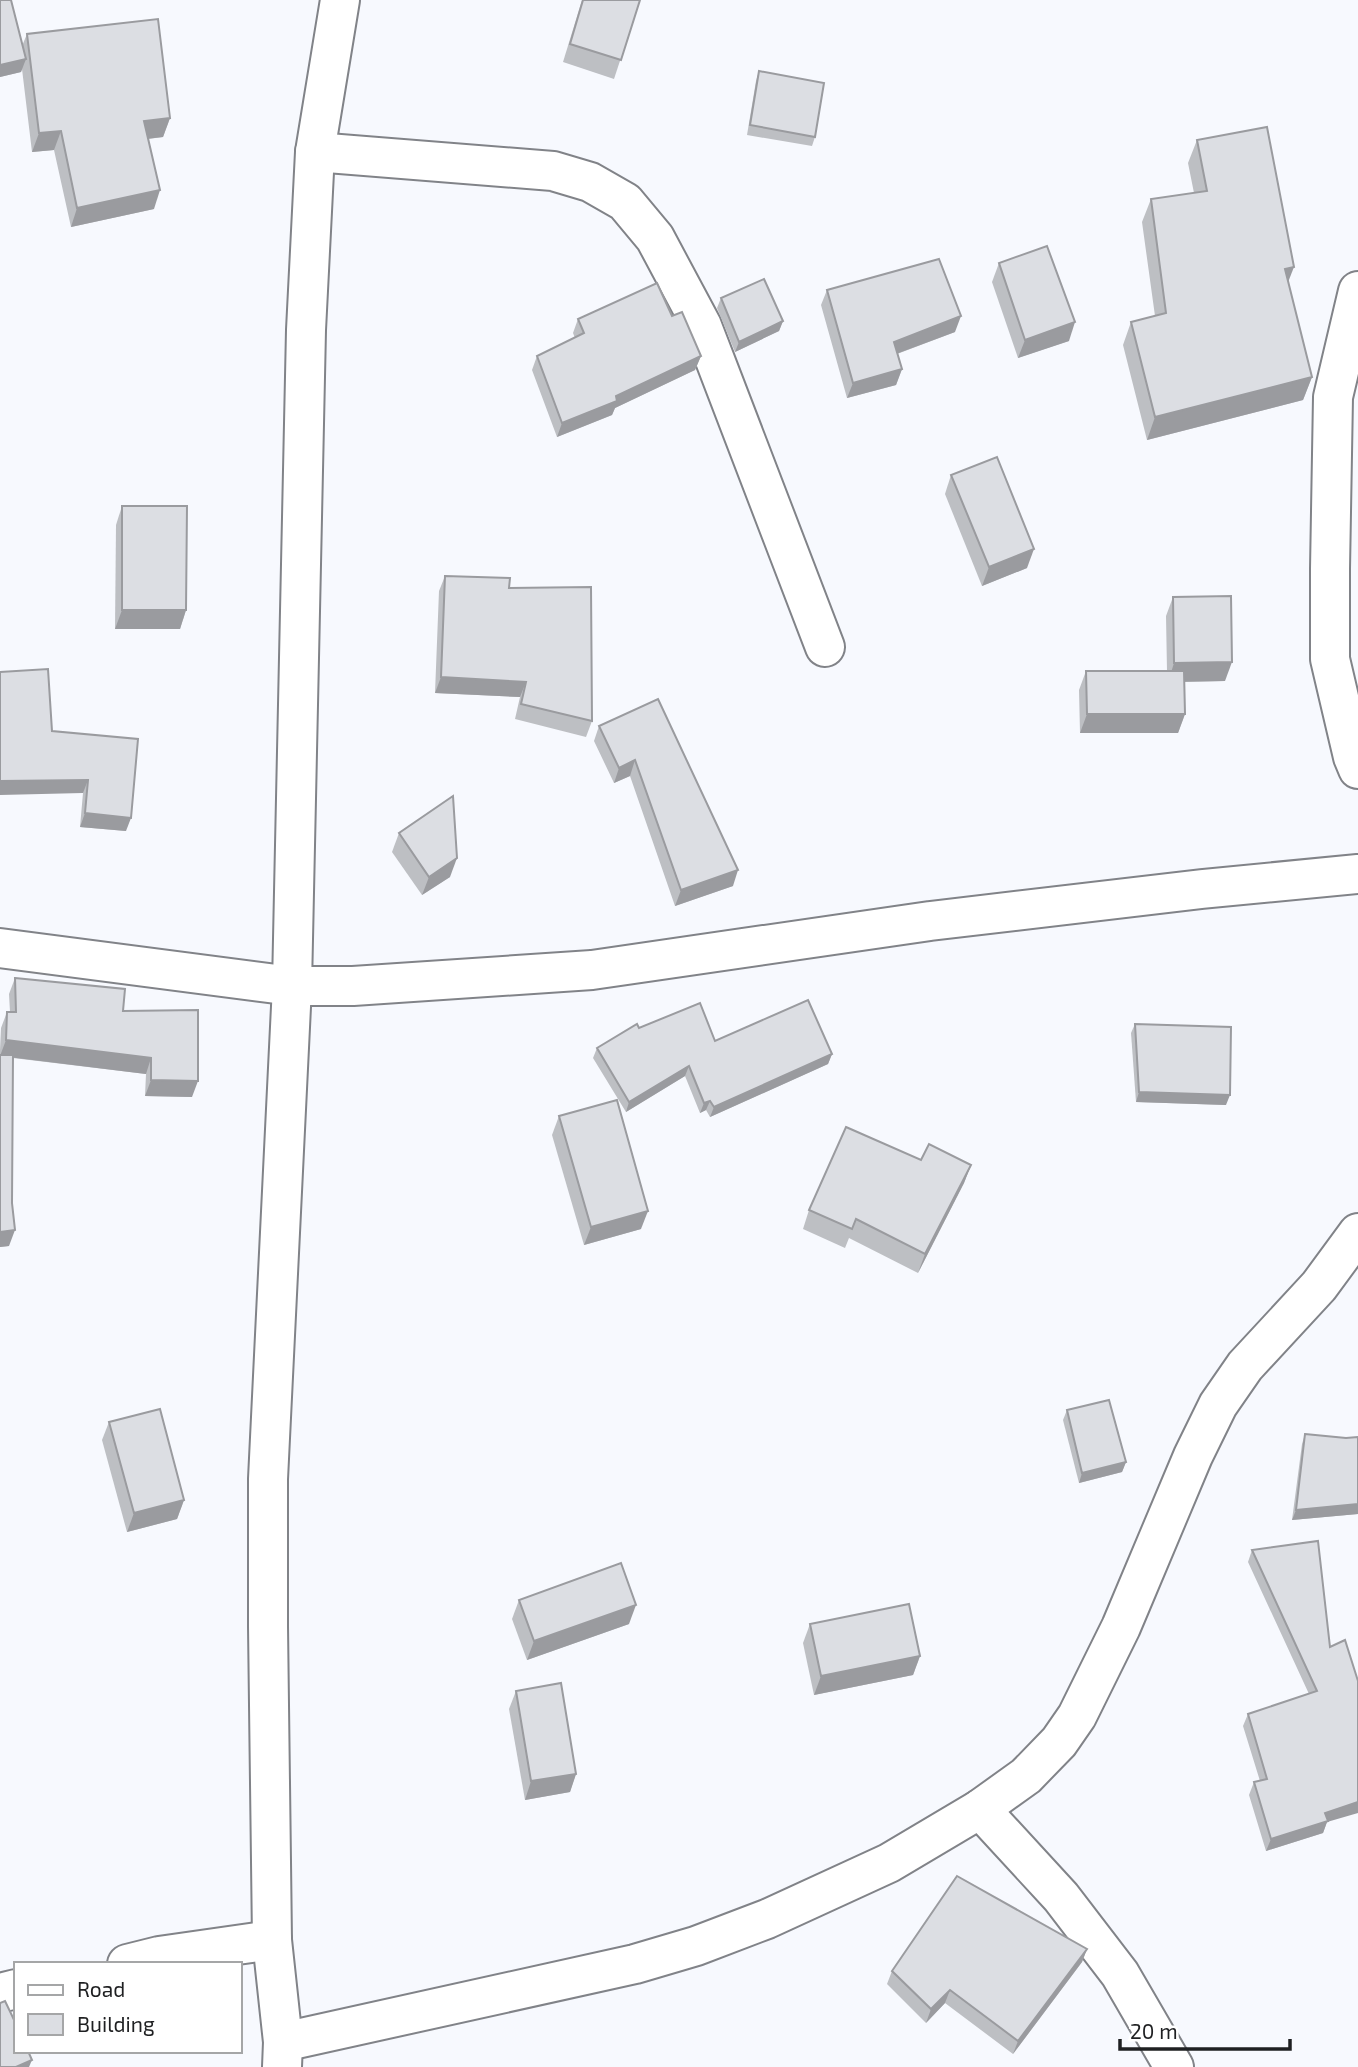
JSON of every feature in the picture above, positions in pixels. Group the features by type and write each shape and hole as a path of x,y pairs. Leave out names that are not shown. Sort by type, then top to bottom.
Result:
{"street":[{"path":"340,0 315,152 306,330 292,986 268,1479 272,1940 282,2055 696,1946 767,1919 889,1863 980,1809 1026,1776 1059,1742 1077,1716 1121,1627 1192,1456 1218,1405 1245,1366 1319,1286 1358,1233"},
{"path":"315,152 554,171 590,182 625,202 655,238 702,326 825,647"},
{"path":"1358,291 1333,397 1330,659 1358,769"},
{"path":"0,948 292,986 353,986 592,970 930,921 1202,889 1358,874"},
{"path":"980,1809 1061,1897 1120,1974 1174,2067"},
{"path":"135,1962 159,1956 272,1940"}],"building":[{"path":"0,0 11,0 26,59 0,65"},
{"path":"583,0 640,0 621,60 570,44"},
{"path":"158,19 170,118 144,121 160,190 77,208 61,131 39,133 27,34"},
{"path":"759,71 824,83 815,137 750,125"},
{"path":"1267,127 1294,267 1285,269 1312,377 1155,417 1131,322 1166,313 1151,199 1207,191 1197,140"},
{"path":"1047,246 1075,322 1025,340 999,263"},
{"path":"939,259 961,316 894,342 902,369 853,383 827,290"},
{"path":"764,279 783,321 739,342 721,298"},
{"path":"657,283 672,316 682,312 701,356 616,396 617,401 562,423 537,356 584,333 578,319"},
{"path":"997,457 1034,549 989,567 951,475"},
{"path":"122,506 187,506 186,610 122,610"},
{"path":"445,576 510,578 509,588 591,587 592,721 521,704 526,682 441,677"},
{"path":"1231,596 1232,662 1174,663 1173,597"},
{"path":"48,669 52,731 138,739 131,818 85,813 88,780 0,781 0,672"},
{"path":"1086,671 1184,671 1185,714 1087,714"},
{"path":"658,699 738,870 681,890 635,760 619,768 599,726"},
{"path":"453,796 457,858 429,877 399,833"},
{"path":"15,978 125,989 123,1011 198,1010 198,1081 151,1080 151,1058 6,1040 7,1012 16,1012"},
{"path":"808,1000 832,1054 714,1107 710,1101 704,1103 689,1066 629,1102 597,1048 637,1024 639,1028 700,1003 715,1041"},
{"path":"1135,1024 1231,1027 1230,1095 1139,1092"},
{"path":"0,1055 13,1055 12,1203 15,1230 0,1232"},
{"path":"617,1100 648,1211 591,1227 559,1116"},
{"path":"846,1127 921,1160 929,1144 971,1165 925,1254 856,1219 852,1229 809,1210"},
{"path":"1109,1400 1126,1462 1082,1473 1067,1410"},
{"path":"160,1409 184,1500 134,1513 109,1422"},
{"path":"1305,1434 1358,1437 1358,1504 1296,1510"},
{"path":"1318,1541 1330,1647 1345,1640 1358,1681 1358,1802 1325,1813 1328,1821 1271,1839 1254,1782 1267,1779 1248,1714 1317,1691 1252,1550"},
{"path":"621,1563 636,1605 534,1641 519,1600"},
{"path":"909,1604 920,1656 821,1676 810,1624"},
{"path":"561,1683 576,1774 531,1781 516,1691"},
{"path":"957,1876 1087,1949 1018,2041 950,1990 931,2009 892,1971"},
{"path":"5,2001 14,2020 14,2053 29,2053 32,2060 16,2067 0,2067 0,2003"}]}
